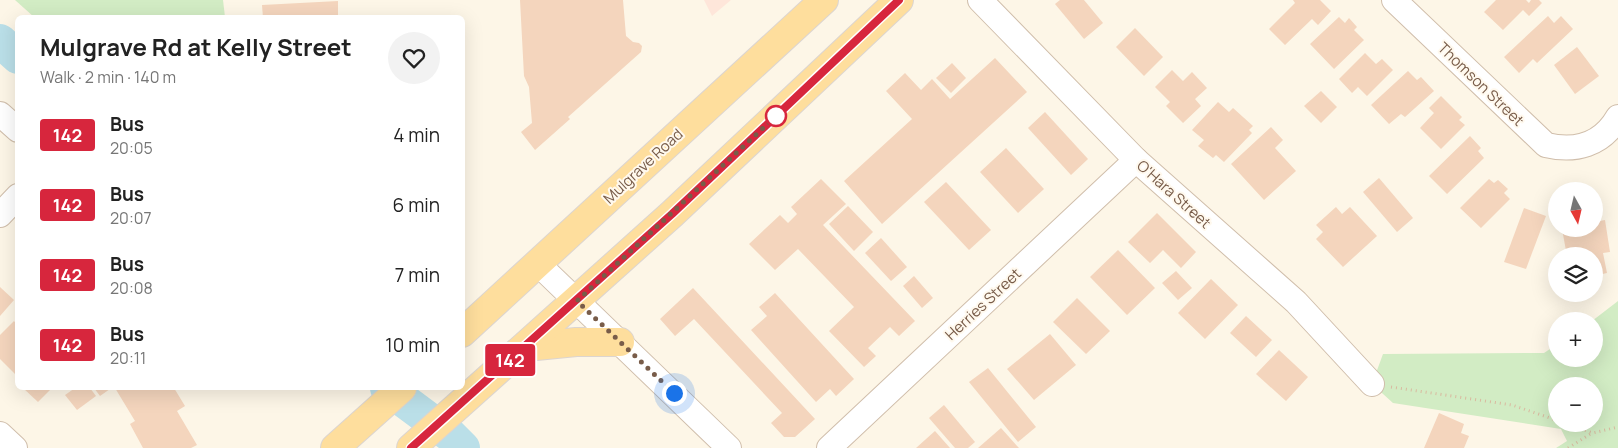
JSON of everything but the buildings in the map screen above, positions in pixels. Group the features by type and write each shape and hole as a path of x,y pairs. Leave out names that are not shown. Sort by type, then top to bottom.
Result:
{"main road":[{"name":"Mulgrave Road","path":"465,330 824,0"},
{"path":"416,443 577,301 899,0"},
{"path":"526,347 576,342 620,342"},
{"path":"335,448 400,390"}],"street":[{"name":"O'Hara Street","path":"980,0 1136,160 1296,302 1372,384"},
{"name":"Thomson Street","path":"1394,0 1546,145 1560,148 1578,148 1591,144 1605,134 1618,117"},
{"path":"0,114 15,127"},
{"name":"Herries Street","path":"829,448 1136,160"},
{"path":"0,215 15,199"},
{"path":"537,263 729,448"},
{"path":"0,434 15,448"}],"path":[{"path":"1372,384 1512,405 1548,417"},
{"path":"1568,448 1593,433 1618,428"}],"shaded area":[{"path":"704,0 731,0 712,16"}],"green space":[{"path":"15,0 223,0 225,15 32,15"},
{"path":"1618,301 1618,448 1556,448 1567,441 1562,432 1603,432 1603,377 1548,377 1548,427 1393,403 1372,384 1383,354 1544,353 1548,350 1548,367 1603,367 1603,313"}],"waterway":[{"path":"0,41 15,54"},
{"path":"390,390 450,435 463,448"}],"bus line":[{"name":"142","path":"411,448 526,347 672,214 899,0"}],"route":[{"path":"674,393 577,301 776,116"}]}
